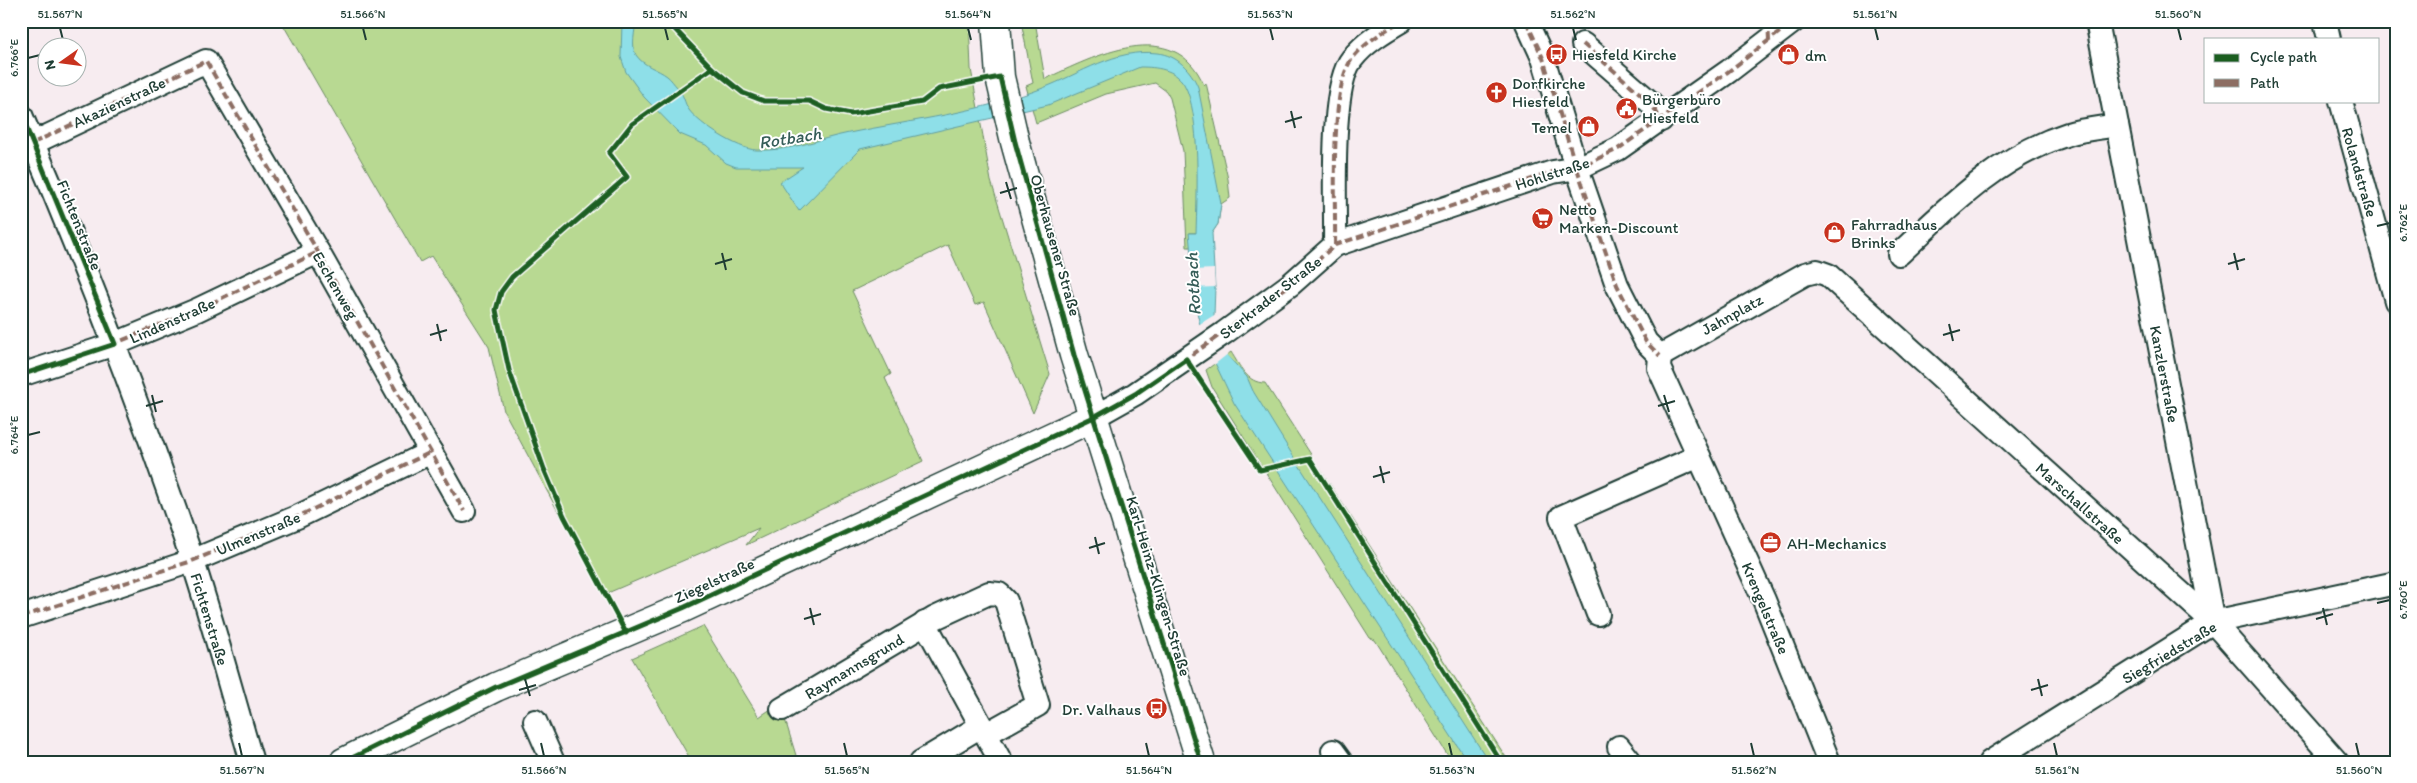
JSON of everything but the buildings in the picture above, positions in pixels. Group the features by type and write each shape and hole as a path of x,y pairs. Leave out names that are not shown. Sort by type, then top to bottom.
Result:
{"main road":[{"name":"Oberhausener Straße","path":"996,21 1000,77 1014,142 1094,417"},
{"name":"Ziegelstraße","path":"344,762 496,687 683,608 1094,417"},
{"name":"Karl-Heinz-Klingen-Straße","path":"1094,417 1201,762"}],"street":[{"name":"Sterkrader Straße","path":"1094,417 1135,394 1206,346 1291,284 1335,245 1337,105 1343,76 1351,59 1362,48 1400,21"},
{"path":"1526,21 1543,58 1617,285 1646,342 1660,356"},
{"name":"Hohlstraße","path":"1335,245 1552,172 1578,168 1618,149 1661,120 1769,31 1794,21"},
{"name":"Kanzlerstraße","path":"2097,21 2213,622"},
{"path":"2326,21 2329,38"},
{"path":"1583,44 1651,103 1661,120"},
{"name":"Akazienstraße","path":"25,127 206,61"},
{"name":"Eschenweg","path":"206,61 318,252 464,511"},
{"name":"Rolandstraße","path":"2340,102 2396,300"},
{"path":"1898,254 1971,186 2007,161 2041,144 2070,133 2117,126"},
{"name":"Fichtenstraße","path":"25,127 115,344 192,560 252,762"},
{"name":"Lindenstraße","path":"21,375 115,344 197,310 318,252"},
{"name":"Marschallstraße","path":"1805,274 1817,271 1828,275 2213,622 2337,762"},
{"name":"Jahnplatz","path":"1660,356 1805,274"},
{"name":"Krengelstraße","path":"1660,356 1659,368 1764,600 1829,762"},
{"name":"Ulmenstraße","path":"21,618 192,560 297,516 431,452"},
{"path":"1598,614 1561,517 1699,456"},
{"name":"Siegfriedstraße","path":"1990,762 2213,622 2396,583"},
{"name":"Raymannsgrund","path":"782,709 925,623 989,593 999,594 1006,601 1038,705 922,762"},
{"path":"925,623 1001,762"},
{"path":"536,721 553,762"}],"green space":[{"path":"281,21 969,21 971,69 991,181 1050,374 1033,413 984,302 975,305 948,245 852,291 891,374 885,378 923,461 746,545 759,528 603,595 504,411 489,347 431,256 420,262"},
{"path":"1021,21 1035,21 1045,79 1086,61 1131,47 1153,46 1173,51 1191,63 1204,85 1206,83 1228,179 1230,198 1221,204 1218,224 1212,233 1190,233 1191,247 1187,247 1183,151 1170,98 1166,91 1155,83 1106,94 1036,123 1026,86 1033,83"},
{"path":"1231,352 1249,377 1265,383 1509,762 1452,762 1375,640 1370,638 1212,387 1206,370"},
{"path":"703,626 759,717 780,703 798,762 692,762 632,658"}],"water":[{"path":"625,21 636,21 634,43 636,55 643,62 670,79 683,96 687,107 694,116 710,129 730,141 748,149 756,150 791,147 849,133 947,115 996,103 1043,88 1098,63 1127,54 1142,52 1164,54 1182,64 1198,87 1221,204 1218,224 1212,233 1215,287 1214,315 1227,355 1247,377 1253,391 1295,459 1489,762 1468,762 1234,403 1216,364 1197,314 1189,233 1196,233 1196,135 1189,97 1184,84 1176,75 1165,70 1140,67 1048,105 860,149 799,211 780,182 803,167 736,167 726,163 706,145 680,134 644,97 626,72 621,57 622,23"}],"pier":[{"path":"1214,269 1215,287 1194,288 1193,270"},
{"path":"1216,314 1229,353 1214,365 1198,325"}],"marked path":[{"path":"1335,245 1335,148 1340,94 1345,73 1352,59 1362,48 1381,33 1401,21"},
{"path":"1526,21 1543,58 1572,154 1617,285 1646,342 1660,356"},
{"path":"1768,21 1769,40"},
{"path":"1182,362 1291,284 1335,245 1553,172 1578,168 1618,149 1729,71 1794,21"},
{"path":"1583,44 1651,103 1661,120"},
{"path":"33,143 206,61 318,252 464,511"},
{"path":"111,345 197,310 318,252"},
{"path":"21,617 192,561 297,517 431,452"}],"cycle path":[{"path":"667,21 712,68 743,93 764,101 809,101 826,109 851,114 922,102 939,89 1000,77 1015,142 1074,355 1201,762"},
{"path":"626,633 564,516 544,469 509,370 496,310 501,292 512,277 627,177 609,153 632,124 712,68"},
{"path":"21,115 115,344 21,375"},
{"path":"344,762 496,687 683,608 1094,417 1135,394 1186,359 1260,470 1310,459 1501,762"}],"place":[{"name":"Hiesfeld Kirche","path":"1556,54"},
{"name":"dm","path":"1789,55"},
{"name":"Dorfkirche Hiesfeld","path":"1496,92"},
{"name":"Bürgerbüro Hiesfeld","path":"1626,108"},
{"name":"Temel","path":"1588,127"},
{"name":"Netto Marken-Discount","path":"1543,218"},
{"name":"Fahrradhaus Brinks","path":"1835,233"},
{"name":"AH-Mechanics","path":"1771,543"},
{"name":"Dr. Valhaus","path":"1157,709"}],"water label":[{"name":"Rotbach","path":"790,138"},
{"name":"Rotbach","path":"1193,284"}]}
